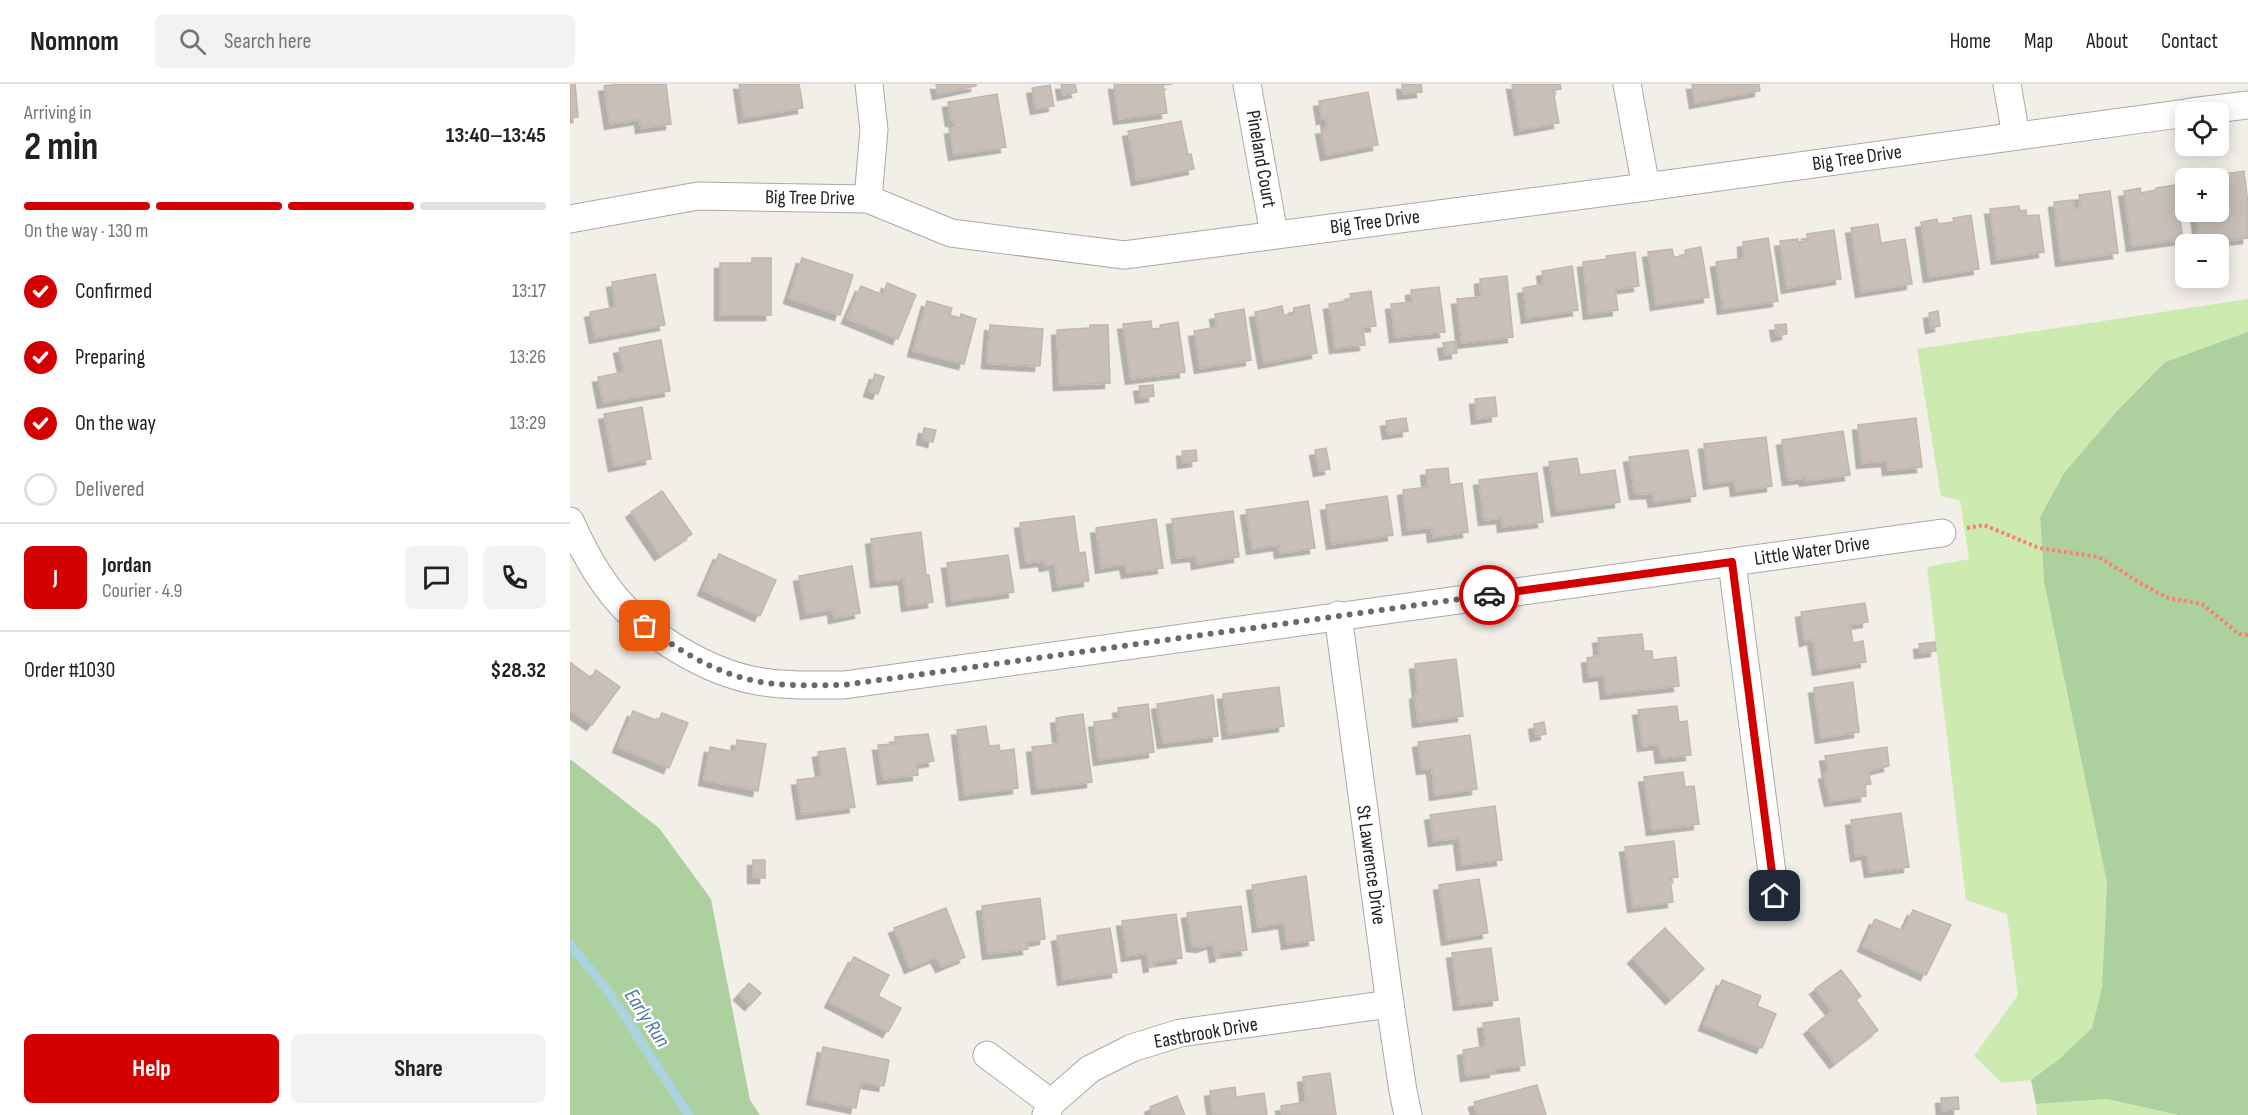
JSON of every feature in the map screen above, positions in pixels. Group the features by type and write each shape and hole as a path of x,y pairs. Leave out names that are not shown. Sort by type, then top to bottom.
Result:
{"street":[{"path":"868,199 874,130 869,84"},
{"name":"Pineland Court","path":"1247,84 1274,234"},
{"path":"1627,84 1646,187"},
{"path":"2007,84 2016,136"},
{"path":"2229,107 2248,105"},
{"name":"Big Tree Drive","path":"570,219 699,196 868,199 951,233 1124,255 2175,114"},
{"name":"Little Water Drive","path":"570,522 587,558 615,597 645,626 684,653 718,670 757,681 799,685 844,685 1942,533"},
{"path":"1732,562 1775,896"},
{"name":"St Lawrence Drive","path":"1338,615 1390,1004 1408,1115"},
{"name":"Eastbrook Drive","path":"1049,1109 1090,1069 1132,1048 1180,1033 1390,1004"},
{"path":"987,1054 1049,1109"}],"path":[{"path":"1942,533 1984,525 2039,548 2099,557 2168,598 2202,604 2240,634 2248,635"}],"green space":[{"path":"2248,299 2248,332 2165,362 2116,412 2064,473 2040,517 2044,582 2107,883 2102,987 2092,1028 2058,1060 2031,1080 2002,1083 1974,1056 2018,995 2007,914 1966,900 1927,567 1969,559 1960,500 1941,496 1917,349"},
{"path":"2248,332 2248,1115 2178,1115 2107,1099 2036,1104 2031,1080 2058,1060 2092,1028 2102,987 2107,883 2044,582 2040,517 2064,473 2116,412 2165,362"},
{"path":"570,759 659,828 711,899 750,1100 760,1115 570,1115"},
{"path":"2107,1099 2178,1115 2037,1115 2036,1104"}],"building":[{"path":"570,84 575,84 578,117 570,118"},
{"path":"666,84 671,124 641,128 640,119 610,124 604,86"},
{"path":"739,84 799,84 803,108 744,118"},
{"path":"936,84 976,84 976,86 938,94"},
{"path":"1061,84 1075,84 1077,92 1063,95"},
{"path":"1114,84 1172,84 1163,85 1167,113 1119,119"},
{"path":"1402,84 1421,84 1422,92 1403,94"},
{"path":"1512,84 1560,84 1561,89 1553,90 1559,123 1520,130"},
{"path":"1692,84 1759,84 1760,91 1695,103"},
{"path":"1050,85 1054,106 1036,109 1032,88"},
{"path":"1368,92 1378,145 1326,155 1321,129 1328,128 1326,118 1322,119 1319,101"},
{"path":"997,94 1006,147 954,155 950,129 955,128 955,125 954,120 951,121 948,102"},
{"path":"1181,121 1188,155 1191,154 1194,169 1137,180 1128,131"},
{"path":"2244,171 2248,203 2248,238 2229,240 2229,234 2199,234 2197,222 2229,222 2229,173"},
{"path":"2175,185 2175,222 2180,222 2182,234 2175,234 2175,240 2132,246 2124,191 2140,188 2141,193 2156,190 2156,188"},
{"path":"2110,191 2118,253 2061,261 2054,202 2073,200 2074,208 2081,208 2079,195"},
{"path":"2019,206 2020,211 2026,210 2027,216 2039,215 2044,252 1997,259 1990,209"},
{"path":"1971,215 1979,269 1929,277 1921,222 1937,219 1938,224 1954,222 1953,218"},
{"path":"1878,224 1881,243 1905,239 1912,284 1861,292 1851,228"},
{"path":"1834,230 1841,279 1787,288 1780,241 1798,239 1798,242 1808,241 1807,234"},
{"path":"1768,238 1778,301 1723,309 1716,262 1744,258 1743,242"},
{"path":"1701,247 1709,297 1656,305 1648,252 1672,249 1674,257 1686,256 1685,250"},
{"path":"1635,252 1639,286 1615,289 1618,310 1589,314 1583,262"},
{"path":"752,258 771,258 771,315 720,315 720,263 752,263"},
{"path":"802,258 853,275 840,315 789,298"},
{"path":"1572,266 1578,310 1527,318 1523,288 1544,284 1542,271"},
{"path":"655,274 665,325 595,338 590,312 616,307 612,282"},
{"path":"1507,276 1513,337 1462,343 1457,299 1481,297 1480,279"},
{"path":"887,283 916,295 898,339 847,318 861,286 883,295"},
{"path":"1439,287 1445,332 1395,337 1391,304 1412,302 1411,290"},
{"path":"1371,291 1376,326 1363,327 1365,345 1335,348 1329,304 1351,300 1350,294"},
{"path":"927,301 952,308 950,315 960,318 961,314 976,319 964,364 913,351"},
{"path":"1309,305 1317,353 1264,363 1255,312 1282,306 1284,315 1293,315 1294,308"},
{"path":"1244,309 1251,360 1200,368 1194,331 1217,327 1215,314"},
{"path":"1938,311 1940,326 1931,328 1929,313"},
{"path":"1151,321 1152,329 1178,322 1185,372 1131,379 1123,324"},
{"path":"1786,324 1787,334 1777,336 1775,325"},
{"path":"990,325 1043,329 1040,366 987,363"},
{"path":"1090,325 1108,325 1110,383 1059,385 1057,330 1090,328"},
{"path":"661,340 670,391 603,403 598,377 624,372 619,348"},
{"path":"1455,341 1457,353 1445,355 1443,343"},
{"path":"875,374 884,377 878,394 869,391"},
{"path":"1153,385 1154,396 1141,398 1139,386"},
{"path":"1495,397 1497,416 1477,419 1475,399"},
{"path":"642,407 651,459 614,466 604,414"},
{"path":"1406,418 1408,431 1388,434 1386,421"},
{"path":"1916,418 1922,467 1888,470 1887,461 1862,463 1858,425"},
{"path":"924,428 936,430 933,442 922,439"},
{"path":"1843,431 1850,475 1805,481 1805,478 1788,480 1782,440"},
{"path":"1766,437 1772,486 1736,491 1735,480 1709,484 1704,444"},
{"path":"1326,448 1330,469 1319,471 1315,450"},
{"path":"1196,450 1197,461 1183,463 1182,451"},
{"path":"1688,450 1696,496 1654,502 1652,493 1635,494 1629,457"},
{"path":"1577,458 1580,475 1615,470 1620,502 1557,511 1549,462"},
{"path":"1448,468 1450,485 1462,483 1468,532 1433,537 1432,527 1408,530 1403,490 1428,487 1426,470"},
{"path":"1537,473 1543,522 1503,527 1502,518 1484,520 1479,480"},
{"path":"662,491 692,534 660,555 631,512"},
{"path":"1387,496 1393,535 1332,544 1326,505"},
{"path":"1308,501 1315,548 1280,553 1279,545 1252,549 1246,510"},
{"path":"1233,511 1239,557 1197,564 1196,556 1177,558 1172,519"},
{"path":"1074,516 1079,553 1085,552 1089,581 1058,586 1055,564 1045,566 1044,561 1026,563 1020,523"},
{"path":"1156,519 1163,568 1127,573 1125,564 1101,568 1096,528"},
{"path":"921,532 926,575 929,575 933,602 907,606 904,579 876,582 871,539"},
{"path":"719,554 776,580 760,616 703,590"},
{"path":"1008,555 1014,592 952,601 947,563"},
{"path":"852,566 860,613 834,618 833,609 806,614 799,576"},
{"path":"1865,603 1868,622 1850,625 1853,643 1863,641 1866,662 1818,670 1813,639 1805,641 1801,612"},
{"path":"1642,634 1644,651 1652,651 1653,660 1676,657 1679,686 1606,694 1604,675 1589,677 1587,658 1600,656 1598,638"},
{"path":"1935,642 1936,651 1920,653 1919,644"},
{"path":"1456,659 1463,716 1418,722 1415,664"},
{"path":"570,662 591,678 596,670 620,687 592,725 570,710"},
{"path":"1853,682 1859,732 1821,738 1814,688"},
{"path":"1279,687 1284,726 1228,734 1223,694"},
{"path":"1213,695 1218,736 1163,743 1157,704"},
{"path":"1148,704 1154,752 1099,760 1094,722 1120,719 1118,708"},
{"path":"1677,706 1679,722 1687,721 1691,755 1661,758 1659,744 1643,746 1638,710"},
{"path":"633,711 658,721 662,713 688,723 669,768 618,747"},
{"path":"1083,714 1092,782 1037,789 1032,747 1059,744 1056,718"},
{"path":"1544,722 1546,734 1536,736 1534,724"},
{"path":"986,726 989,746 999,745 1000,751 1014,749 1018,788 965,795 957,730"},
{"path":"928,734 934,761 917,764 918,775 883,779 878,745 895,744 895,737"},
{"path":"1470,735 1477,789 1435,795 1432,768 1422,769 1418,742"},
{"path":"737,740 766,744 758,791 704,780 710,747 735,752"},
{"path":"1887,747 1889,766 1868,771 1871,784 1865,785 1866,796 1830,801 1824,774 1828,773 1825,756"},
{"path":"845,748 855,807 802,814 797,780 822,777 818,752"},
{"path":"1683,772 1685,787 1694,786 1699,824 1652,830 1644,777"},
{"path":"1495,806 1502,860 1462,865 1459,838 1434,841 1430,815"},
{"path":"1901,813 1909,867 1870,872 1867,854 1856,856 1851,820"},
{"path":"1674,841 1678,877 1670,878 1673,902 1633,907 1625,847"},
{"path":"753,860 765,860 765,878 753,878"},
{"path":"1306,876 1314,940 1287,944 1284,923 1258,927 1252,885"},
{"path":"1479,879 1488,933 1447,940 1439,885"},
{"path":"1040,898 1045,939 1027,942 1028,949 988,954 982,906"},
{"path":"1241,906 1247,950 1220,953 1221,956 1215,957 1213,943 1202,947 1192,946 1187,913"},
{"path":"946,908 965,957 941,967 936,957 910,968 894,928"},
{"path":"1913,910 1951,925 1926,975 1863,946 1875,919 1903,931"},
{"path":"1176,914 1182,958 1153,962 1154,966 1149,967 1147,953 1127,956 1122,921"},
{"path":"1110,928 1117,972 1063,980 1057,936"},
{"path":"1665,928 1704,969 1671,999 1633,958"},
{"path":"1491,948 1498,1000 1459,1005 1452,953"},
{"path":"854,957 889,975 878,996 901,1008 888,1032 830,1002"},
{"path":"1841,970 1861,996 1856,1000 1878,1030 1835,1063 1809,1029 1832,1011 1815,989"},
{"path":"1722,980 1761,996 1757,1006 1776,1014 1762,1048 1704,1025"},
{"path":"749,983 761,993 750,1005 739,995"},
{"path":"1519,1018 1525,1065 1466,1076 1463,1050 1486,1046 1483,1023"},
{"path":"823,1047 889,1060 884,1086 861,1082 856,1108 812,1099"},
{"path":"1330,1073 1336,1115 1282,1115 1281,1106 1306,1102 1303,1077"},
{"path":"1537,1085 1546,1115 1477,1115 1474,1102"},
{"path":"1235,1087 1236,1097 1264,1093 1267,1115 1213,1115 1210,1091"},
{"path":"1177,1096 1185,1115 1153,1115 1150,1107"},
{"path":"1958,1097 1959,1109 1942,1111 1941,1098"}],"waterway":[{"name":"Early Run","path":"570,944 608,991 689,1115"}],"way so far":[{"path":"645,626 684,653 718,670 757,681 799,685 844,685 1489,595"}],"route":[{"path":"1489,595 1732,562 1775,896"}]}
